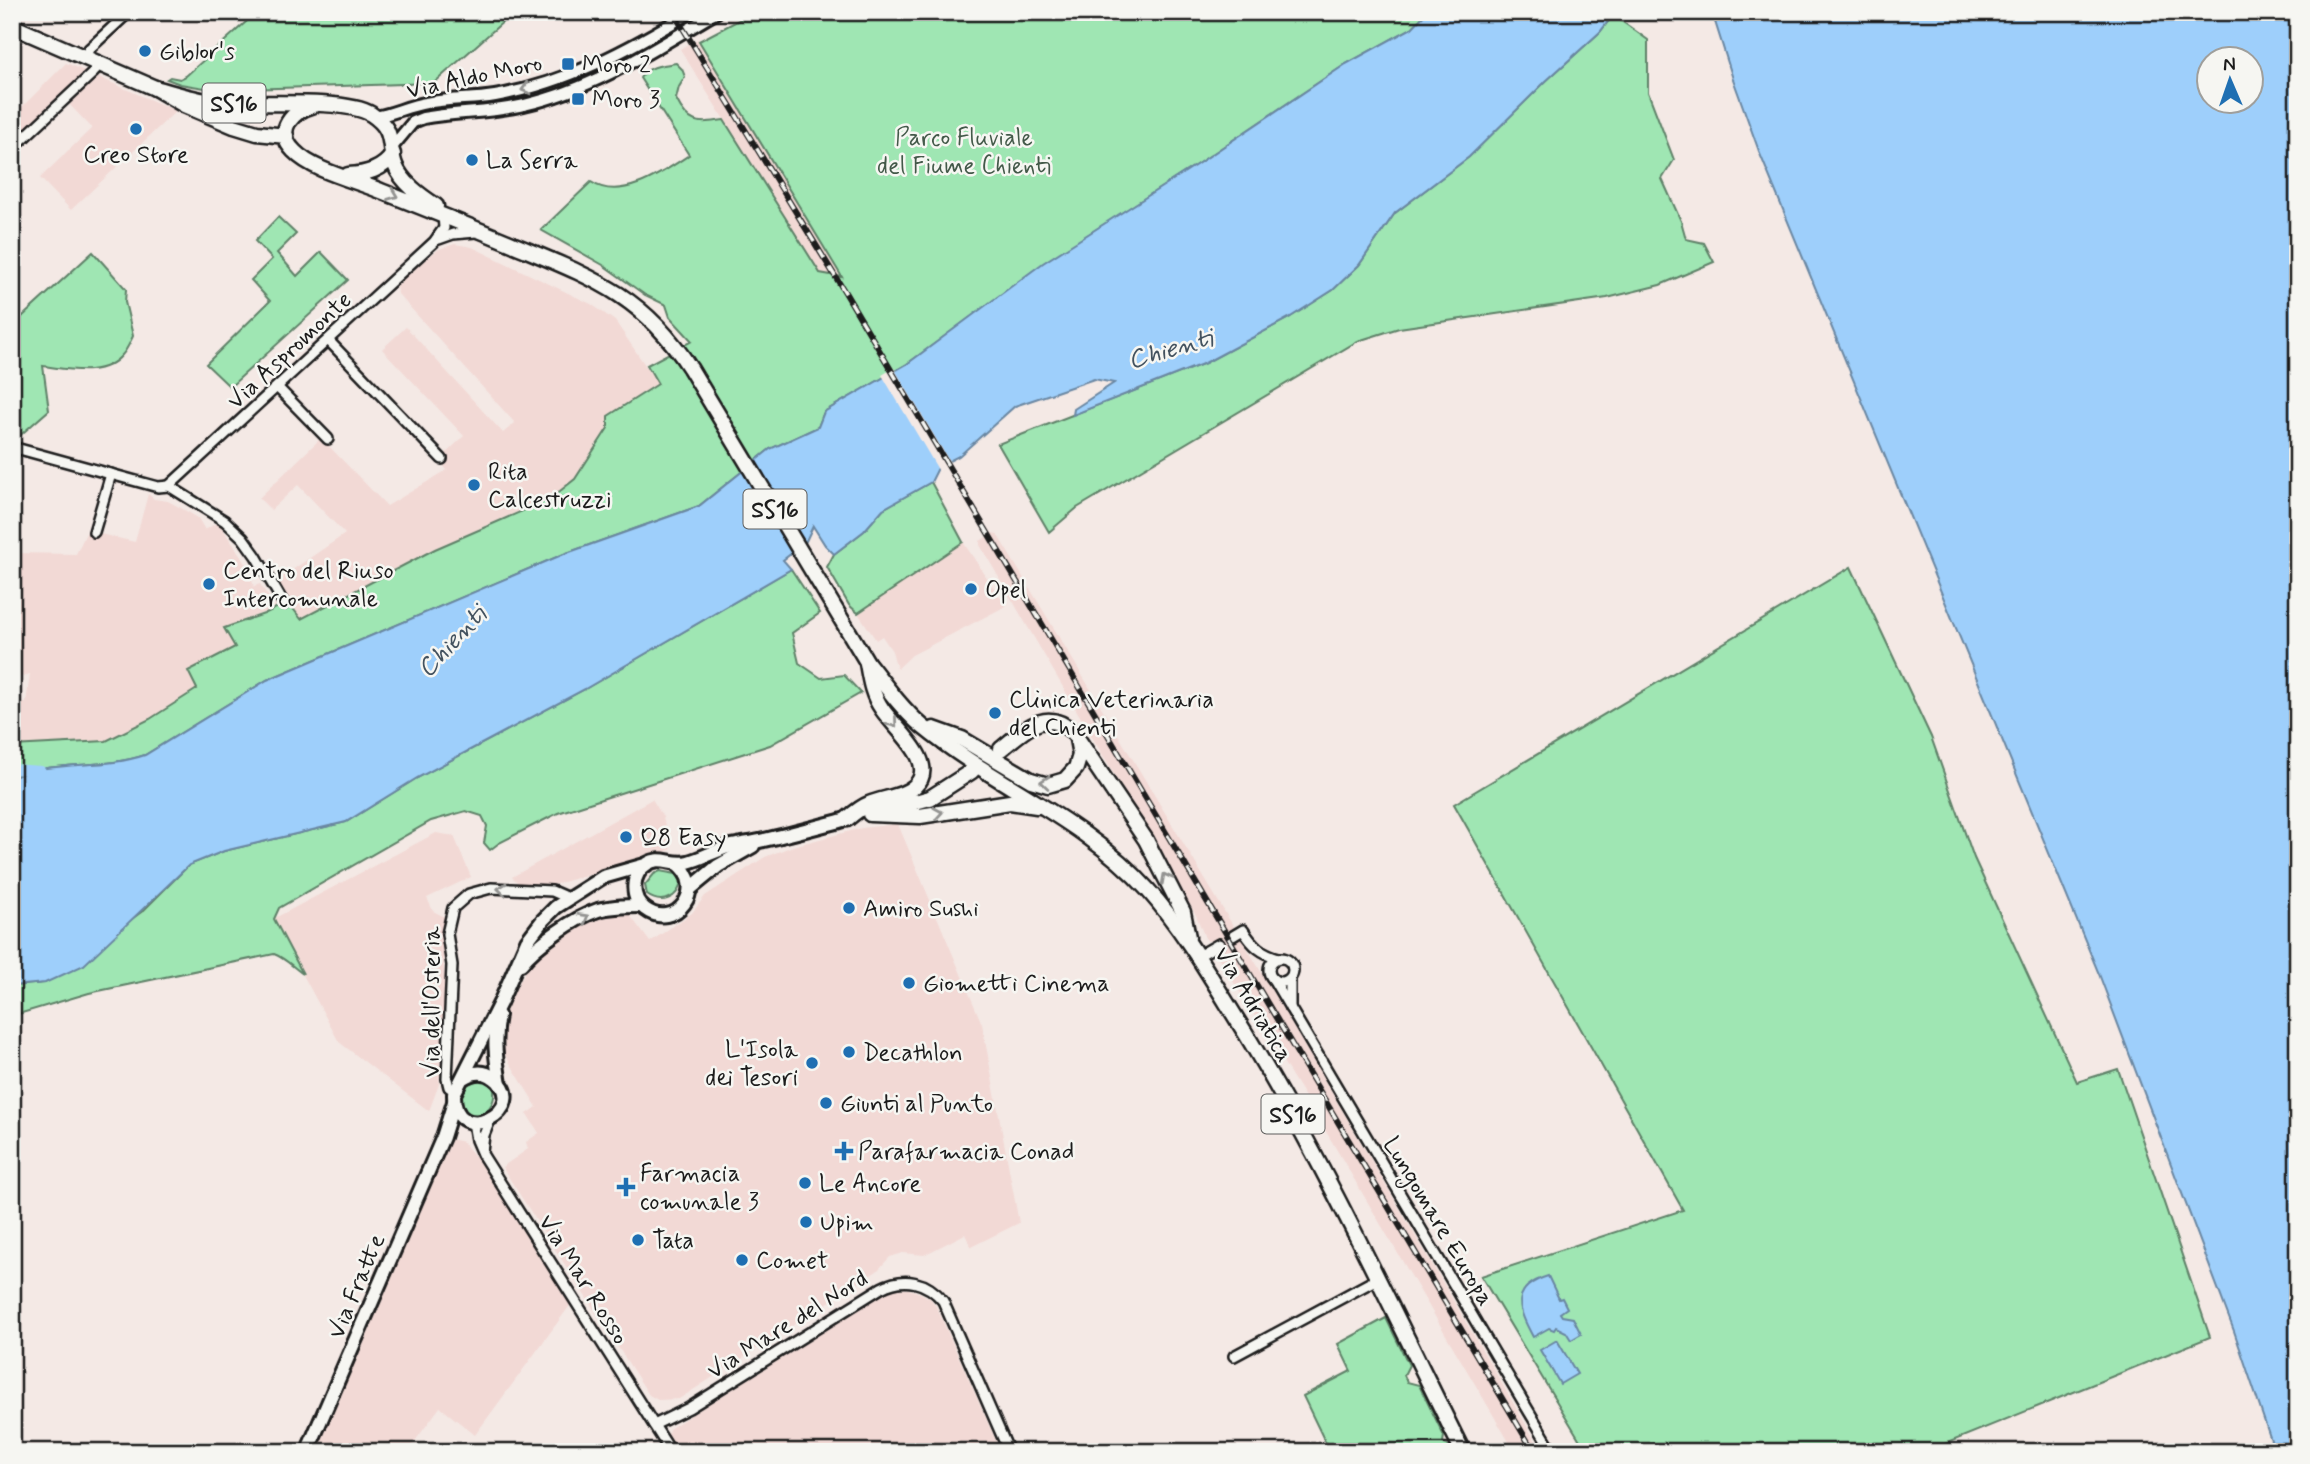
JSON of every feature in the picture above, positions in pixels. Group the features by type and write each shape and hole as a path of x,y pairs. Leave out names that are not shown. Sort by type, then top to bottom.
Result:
{"main road":[{"name":"SS16","path":"12,26 155,88 184,105 234,126 257,133 286,136"},
{"name":"SS16","path":"155,88 209,102 353,107 375,117 384,126 396,167 428,200 512,244"},
{"name":"SS16","path":"314,105 292,115 286,127 286,136 293,151 302,158 321,169 443,215 578,271 628,299 663,331 691,368 864,656 898,701 922,726 1049,809"},
{"path":"343,176 380,168 388,162 393,150"},
{"path":"847,819 866,805 909,790 917,784 921,773 921,763 915,749 883,711 874,695 864,656"},
{"path":"1001,749 1032,725 1045,721 1063,724 1077,738 1146,840 1183,912 1189,942"},
{"path":"922,726 962,739 1031,780 1048,785 1065,780 1076,768 1080,755 1077,738"},
{"path":"847,819 930,798 972,771"},
{"path":"870,814 920,816 1010,802 1049,809"},
{"name":"Via Adriatica","path":"1049,809 1094,839 1126,867 1157,900 1189,942 1303,1131 1463,1452"},
{"name":"Via Fratte","path":"307,1452 443,1137 454,1096 527,941 535,930 556,907 603,877 661,859 687,863 726,848 847,819"},
{"name":"Via Fratte","path":"512,975 525,958 541,945 588,914 614,906 641,906 654,914 673,913 686,901 690,889 718,866 765,840"},
{"path":"676,863 686,873 690,889"},
{"path":"641,906 635,895 634,885 637,875 645,865"},
{"name":"Via Fratte","path":"490,1120 499,1113 503,1105 495,1032 500,1003"},
{"path":"463,1079 474,1073 483,1073 500,1084"},
{"path":"454,1096 461,1115 472,1122"},
{"path":"443,1137 454,1127 490,1120"}],"street":[{"path":"12,149 94,72 89,50 129,12"},
{"name":"Via Aldo Moro","path":"375,117 398,113 424,103 493,96 559,79 618,54 691,12"},
{"name":"Via Aldo Moro","path":"393,150 413,122 423,117 516,107 583,86 633,62 717,12"},
{"name":"Via Aspromonte","path":"169,486 434,242 444,228 443,215"},
{"name":"Via Aspromonte","path":"434,242 453,234 483,232"},
{"path":"328,340 442,459"},
{"path":"277,387 328,439"},
{"path":"12,447 162,487 169,486 214,513 243,538 284,604"},
{"path":"94,532 111,474"},
{"name":"Via dell'Osteria","path":"454,1096 447,1079 452,965 447,934 453,908 469,894 491,888 552,891 568,898"},
{"path":"1233,936 1243,930 1253,946 1266,954 1287,960 1292,965 1290,1010"},
{"path":"1198,956 1219,944"},
{"path":"1281,958 1270,965 1269,972 1273,979 1283,983 1290,979"},
{"name":"Lungomare Europa","path":"1273,979 1553,1452"},
{"path":"482,1154 484,1135 490,1120"},
{"name":"Via Mar Rosso","path":"472,1122 482,1154 671,1452"},
{"path":"1234,1356 1377,1279"},
{"name":"Via Mare del Nord","path":"654,1425 689,1408 881,1288 897,1282 912,1282 931,1289 943,1301 1009,1452"}],"shaded area":[{"path":"698,39 848,287 837,300 680,49"},
{"path":"66,63 176,111 71,210 40,178 92,128 65,100 12,149 12,117"},
{"path":"455,244 472,247 591,304 615,321 658,384 608,416 608,427 575,479 550,499 435,549 301,620 276,581 345,534 298,485 271,510 259,498 321,438 387,506 447,470 439,460 464,436 382,349 406,327 503,433 515,423 398,294 397,286 423,261 439,249"},
{"path":"148,494 154,499 168,501 198,518 205,530 218,522 245,562 254,586 260,584 276,608 224,629 235,647 188,671 198,689 150,719 106,741 12,746 12,704 26,703 30,674 12,679 12,553 76,554 87,531 135,542"},
{"path":"993,533 997,534 1235,929 1231,933 1240,936 1542,1452 1515,1452 1318,1118 1215,952 1220,947 1219,944 1216,940 1208,941 1205,938 1196,915 980,545 980,541"},
{"path":"963,542 1006,606 912,655 897,669 892,651 882,636 876,640 858,613"},
{"path":"652,799 663,817 671,850 546,887 522,887 512,877"},
{"path":"898,824 982,1024 1019,1223 971,1247 965,1234 924,1255 903,1253 890,1257 877,1271 679,1399 658,1400 649,1395 502,1167 528,1149 526,1142 539,1133 527,1114 537,1107 499,1045 500,1027 509,1001 531,961 551,943 585,923 606,915 629,914 650,942 692,913 705,896 765,857 793,846 862,828"},
{"path":"436,833 454,836 471,877 427,898 433,911 445,917 443,948 446,1007 439,1084 429,1111 339,1042 273,919"},
{"path":"450,1139 463,1142 479,1161 571,1304 475,1435 440,1407 407,1452 313,1452 447,1141"},
{"path":"895,1289 909,1289 920,1293 930,1298 937,1308 1001,1452 678,1452 668,1436 669,1429"}],"green space":[{"path":"257,12 514,12 434,83 217,90 167,79 186,76"},
{"name":"Parco Fluviale del Fiume Chienti","path":"754,12 1427,12 1412,28 1346,64 1044,263 907,364 824,412 818,427 770,449 699,506 564,554 267,680 145,755 129,760 44,768 12,778 12,746 106,741 150,719 197,689 188,671 235,647 224,628 288,602 301,619 435,549 550,499 575,479 608,428 608,416 658,384 647,365 692,341 670,317 666,305 645,295 603,265 541,230 591,182 615,189 628,187 654,177 689,155 640,78 647,71 676,63 682,69 685,77 676,99 685,114 700,122 724,120 820,273 842,277 699,41"},
{"path":"1613,15 1648,40 1648,92 1674,160 1662,179 1686,239 1704,243 1714,262 1660,285 1607,298 1399,328 1358,341 1077,508 1049,532 998,444 1205,363 1289,318 1333,290 1359,265 1395,213 1469,157 1600,32"},
{"path":"278,217 296,234 277,253 297,276 321,252 348,280 230,387 206,364 270,301 251,280 272,259 255,241"},
{"path":"93,252 126,289 125,302 133,336 122,355 105,367 74,370 43,366 49,410 16,439 12,438 12,326"},
{"path":"931,482 963,542 858,613 849,605 827,567 834,554 864,531 883,509"},
{"path":"1851,567 1931,737 1974,858 2077,1082 2118,1069 2210,1337 1925,1452 1587,1452 1481,1276 1683,1210 1454,804"},
{"path":"791,569 820,613 792,633 799,663 821,678 844,675 861,693 770,745 558,813 490,850 484,843 487,826 482,816 466,811 431,821 279,908 274,919 303,974 274,954 89,993 12,1016 12,986 45,983 144,910 189,865 224,851 346,822 417,778 585,689"},
{"path":"660,871 676,874 681,881 677,892 663,900 647,895 645,885"},
{"path":"482,1078 493,1085 494,1099 480,1116 472,1116 463,1109 461,1097 468,1084"},
{"path":"1386,1318 1409,1365 1404,1375 1407,1382 1419,1385 1444,1436 1443,1443 1449,1446 1451,1452 1330,1452 1303,1396 1351,1371 1338,1344"}],"water":[{"name":"Chienti","path":"1427,12 1613,12 1613,15 1600,32 1469,157 1395,213 1359,265 1333,290 1289,318 1205,363 1073,415 1074,409 1114,383 1094,379 1015,406 959,456 939,466 931,482 883,509 864,531 834,554 813,526 805,543 783,560 791,569 585,689 417,778 346,822 224,851 189,865 84,965 45,983 12,986 12,778 44,768 129,760 145,755 267,680 564,554 699,506 770,449 818,427 824,412 907,364 1043,263 1346,64 1412,28"},
{"path":"1712,12 2298,12 2298,1452 2275,1452 2234,1331 2099,974 1760,154"},
{"path":"1548,1276 1559,1299 1562,1298 1567,1308 1560,1313 1573,1318 1581,1334 1571,1340 1566,1332 1556,1327 1533,1337 1521,1309 1522,1293 1536,1281"},
{"path":"1557,1340 1577,1374 1560,1384 1540,1350"}],"pier":[{"path":"894,368 951,464 940,473 882,375"}],"waterway":[{"path":"12,769 41,771"}],"railway":[{"path":"673,12 846,294 1534,1452"}],"place":[{"name":"Giblor's","path":"145,51"},
{"name":"Moro 2","path":"568,64"},
{"name":"Moro 3","path":"578,99"},
{"name":"Creo Store","path":"136,129"},
{"name":"La Serra","path":"472,160"},
{"name":"Rita Calcestruzzi","path":"474,485"},
{"name":"Centro del Riuso Intercomunale","path":"209,584"},
{"name":"Opel","path":"971,589"},
{"name":"Clinica Veterinaria del Chienti","path":"995,713"},
{"name":"Q8 Easy","path":"626,837"},
{"name":"Amiro Sushi","path":"849,908"},
{"name":"Giometti Cinema","path":"909,983"},
{"name":"Decathlon","path":"849,1052"},
{"name":"L'Isola dei Tesori","path":"812,1063"},
{"name":"Giunti al Punto","path":"826,1103"},
{"name":"Parafarmacia Conad","path":"844,1151"},
{"name":"Le Ancore","path":"805,1183"},
{"name":"Farmacia comunale 3","path":"626,1187"},
{"name":"Upim","path":"806,1222"},
{"name":"Tata","path":"638,1240"},
{"name":"Comet","path":"742,1260"}]}
